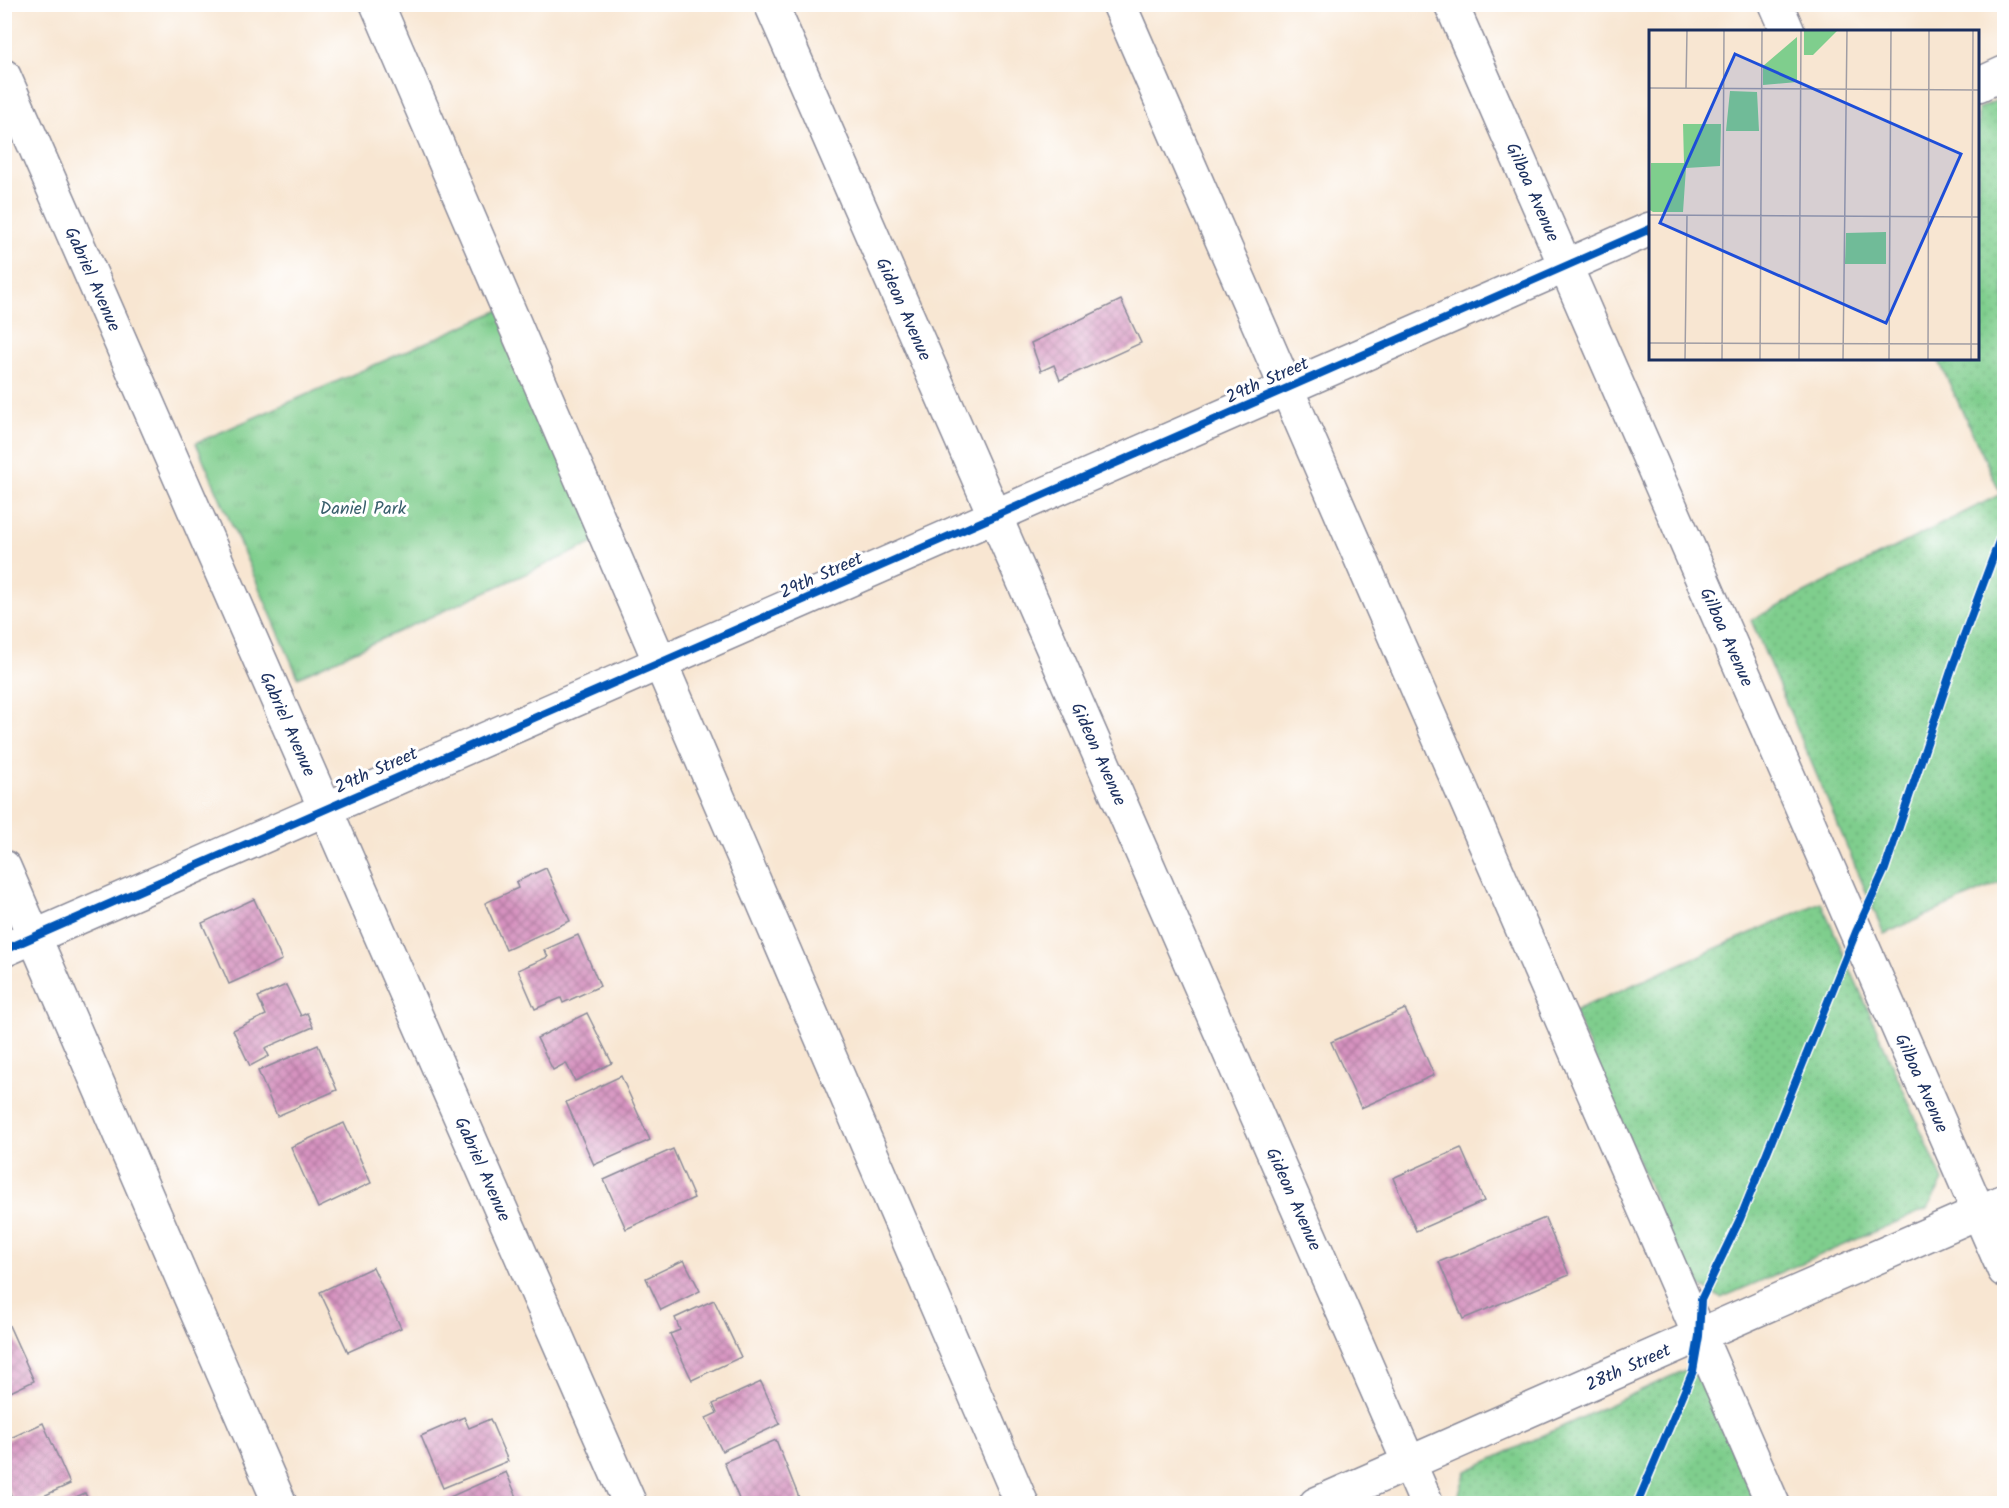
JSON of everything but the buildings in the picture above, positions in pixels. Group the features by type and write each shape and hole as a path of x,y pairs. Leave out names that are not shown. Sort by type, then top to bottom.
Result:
{"street":[{"path":"377,4 1022,1503"},
{"name":"Gideon Avenue","path":"771,4 1427,1503"},
{"path":"1119,4 1773,1503"},
{"name":"Gilboa Avenue","path":"1451,4 1565,266 1992,1207 2004,1270"},
{"path":"1776,4 1787,30"},
{"path":"1979,84 2004,73"},
{"name":"Gabriel Avenue","path":"4,76 630,1503"},
{"name":"29th Street","path":"4,950 1649,229"},
{"path":"4,867 280,1503"},
{"name":"28th Street","path":"1317,1503 1992,1207"}],"green space":[{"path":"2004,97 2004,881 1884,934 1751,620 2001,494 1938,360 1979,360 1979,109"},
{"name":"Daniel Park","path":"500,310 598,541 298,677 196,443"},
{"path":"1821,902 1943,1181 1927,1209 1721,1298 1688,1278 1574,1011"},
{"path":"1702,1362 1762,1503 1459,1504 1457,1500 1466,1471"}],"cycle path":[{"path":"4,950 1649,229"},
{"path":"1637,1504 1693,1371 1699,1336 1701,1300 1740,1219 1856,932 1885,869 1953,665 2004,528"}]}
